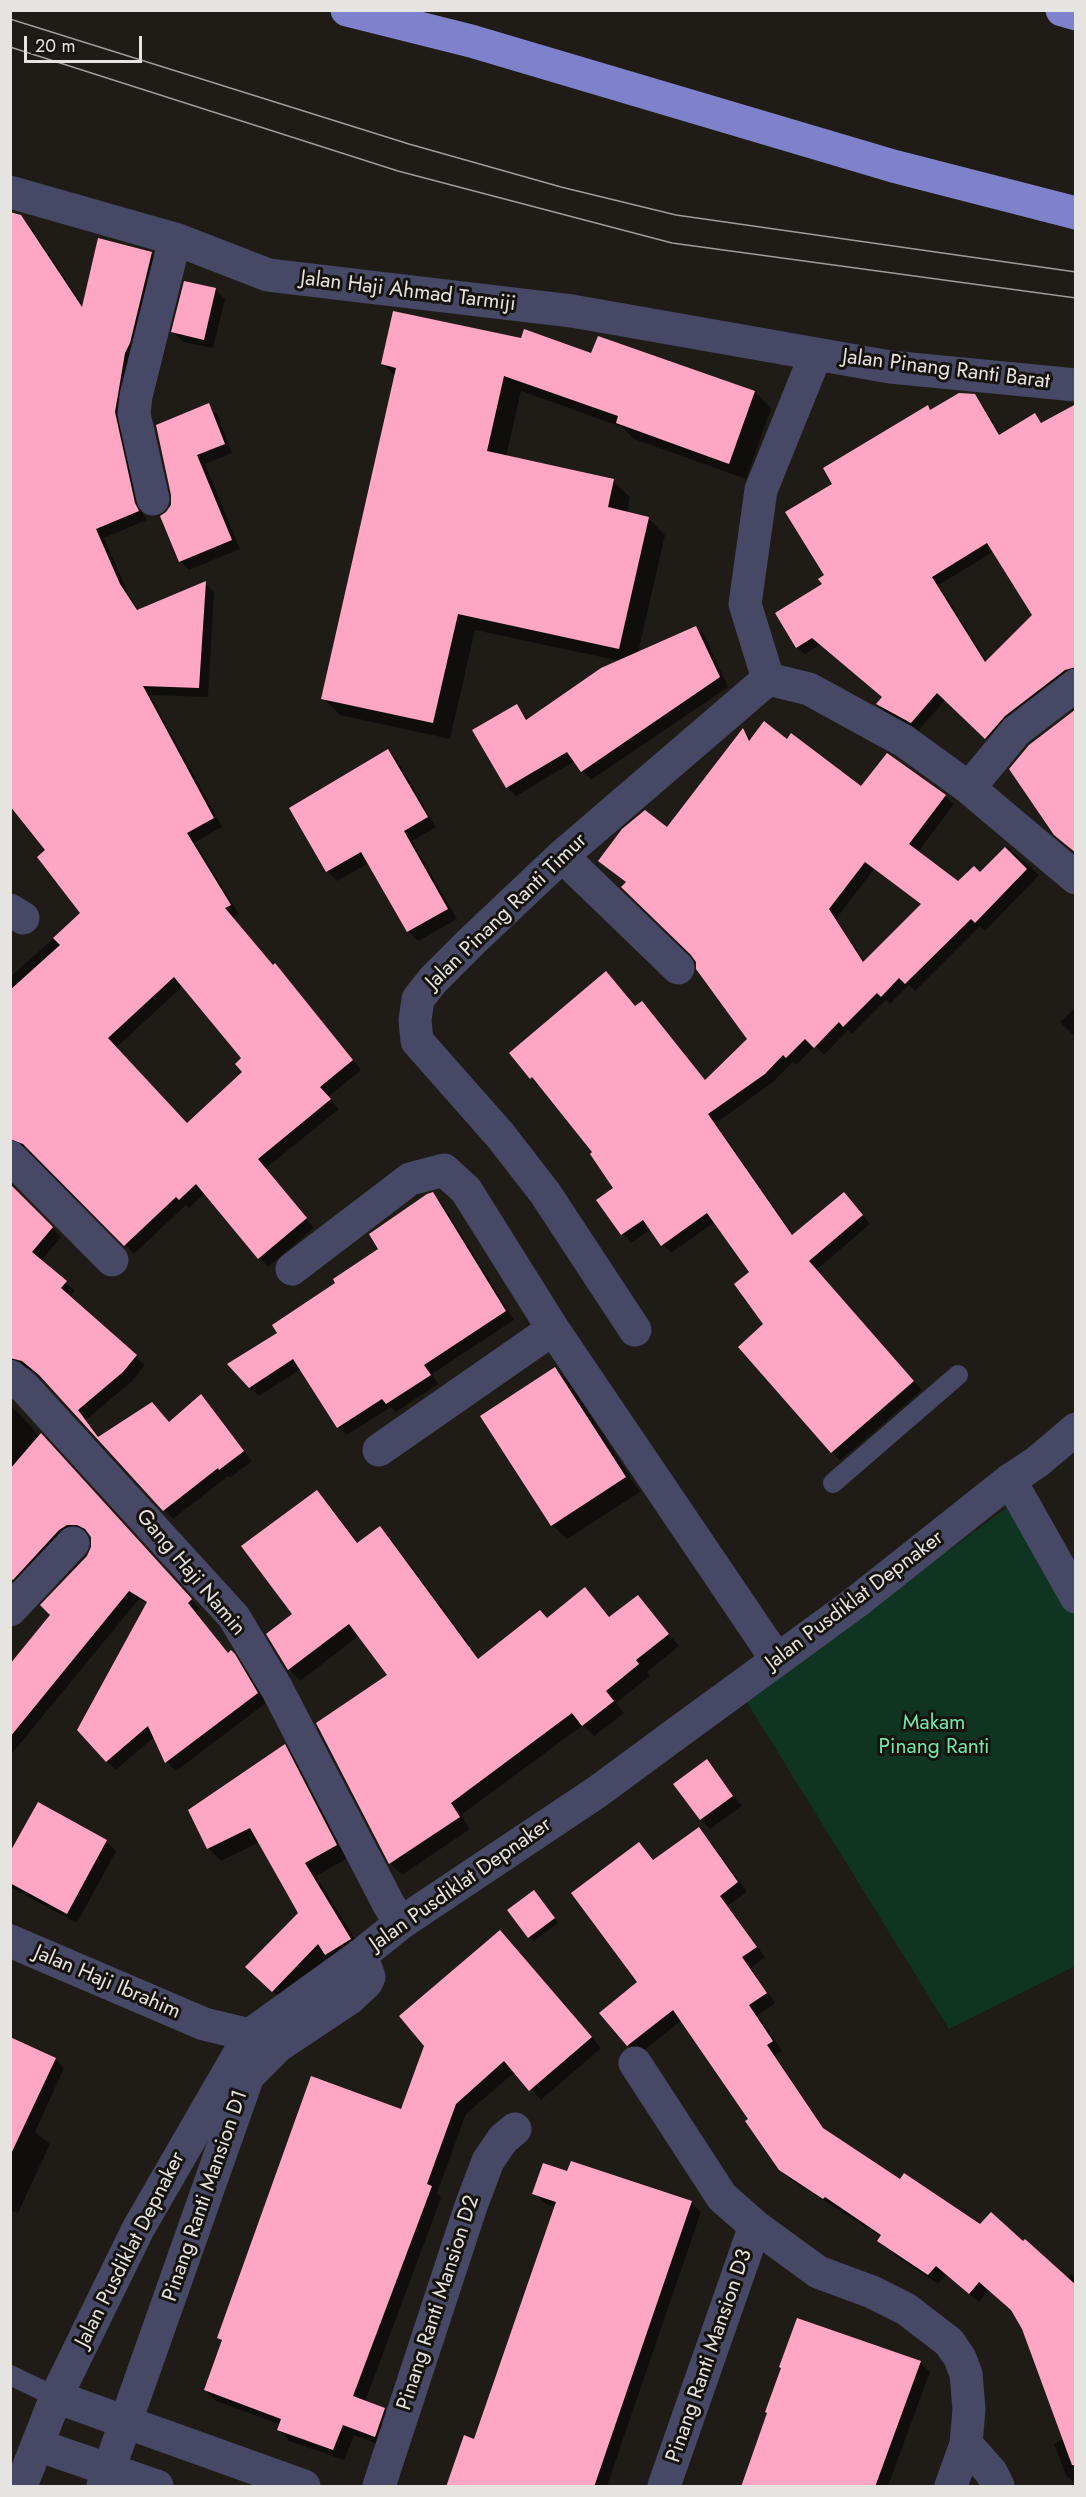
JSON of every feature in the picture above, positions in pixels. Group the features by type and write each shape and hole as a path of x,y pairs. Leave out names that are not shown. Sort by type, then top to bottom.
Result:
{"highway":[{"path":"347,10 471,41 893,166 1076,213"},
{"path":"1062,10 1076,14"}],"street":[{"name":"Jalan Haji Ahmad Tarmiji","path":"10,192 175,239 253,270 572,311 816,354"},
{"path":"153,499 134,414 175,239"},
{"path":"816,354 761,490 745,604 768,679 809,689 904,741 969,788 1076,878"},
{"name":"Jalan Pinang Ranti Barat","path":"816,354 890,367 1076,385"},
{"name":"Jalan Pinang Ranti Timur","path":"635,1330 545,1193 500,1135 417,1041 415,1020 418,999 433,980 471,942 562,856 768,679"},
{"path":"969,788 1016,731 1076,685"},
{"path":"562,856 678,968"},
{"path":"10,1157 112,1260"},
{"path":"292,1269 410,1179 444,1170 466,1190 553,1329 775,1662"},
{"path":"379,1450 553,1329"},
{"name":"Gang Haji Namin","path":"10,1376 33,1396 234,1617 276,1687 389,1905 401,1923"},
{"name":"Jalan Pusdiklat Depnaker","path":"21,2487 56,2397 138,2229 250,2036 401,1923 597,1792 775,1662 855,1603 1010,1480 1037,1462 1076,1429"},
{"path":"1010,1480 1076,1597"},
{"path":"10,1610 73,1543"},
{"name":"Jalan Haji Ibrahim","path":"10,1941 204,2024 250,2036"},
{"name":"Pinang Ranti Mansion D1","path":"107,2478 248,2076 278,2046 350,1998 366,1983 369,1977 361,1955"},
{"name":"Jalan Haji Ibrahim","path":"204,2024 226,2074"},
{"path":"635,2063 722,2197 755,2226 818,2272 872,2292 906,2309 949,2342 960,2358 966,2374 969,2409 966,2444 951,2487"},
{"name":"Pinang Ranti Mansion D2","path":"379,2487 471,2206 488,2161 503,2139 515,2129"},
{"name":"Pinang Ranti Mansion D3","path":"664,2487 755,2226"},
{"path":"56,2397 304,2487"},
{"path":"966,2444 991,2472 998,2487"},
{"path":"37,2445 107,2478 158,2487"}],"lane":[{"path":"833,1483 958,1375"},
{"path":"10,2375 56,2397"}],"green space":[{"name":"Makam Pinang Ranti","path":"1023,1496 1075,1612 1075,1966 949,2029 745,1699"}],"building":[{"path":"10,212 21,215 82,307 98,238 152,252 130,343 125,353 115,412 135,503 139,511 96,529 120,584 137,610 206,581 199,688 143,686 214,818 187,833 231,905 225,908 273,965 275,963 353,1060 320,1087 331,1099 258,1159 307,1218 258,1259 196,1184 179,1200 176,1197 124,1246 23,1144 10,1139 10,990 60,945 53,938 80,913 37,857 45,850 10,806","holes":["174,977 241,1058 235,1064 242,1072 187,1123 108,1038"]},
{"path":"184,281 216,288 204,340 171,332"},
{"path":"393,311 521,338 524,329 591,353 598,336 755,391 729,464 616,423 618,416 504,376 487,451 614,479 608,507 649,517 619,649 458,614 433,723 321,699 396,368 381,364"},
{"path":"959,393 975,394 999,435 1035,413 1041,423 1076,404 1076,667 1065,670 1005,716 985,739 937,693 911,723 876,704 882,697 812,638 796,648 775,613 822,584 818,579 824,575 785,512 832,484 823,468 928,405 930,410","holes":["987,543 1032,615 985,662 932,577"]},
{"path":"209,403 225,444 197,455 232,540 179,562 160,516 171,505 171,495 156,425"},
{"path":"696,626 720,677 581,772 567,752 506,788 472,730 517,704 526,720 601,668"},
{"path":"1076,709 1076,853 1054,835 1009,769 1029,745"},
{"path":"764,721 787,739 791,733 861,786 887,753 946,795 909,844 958,881 974,866 980,872 1005,847 1027,869 975,923 971,919 905,984 899,978 881,997 877,993 843,1027 839,1022 814,1048 805,1039 786,1058 783,1055 765,1074 708,1114 792,1235 844,1192 863,1215 809,1261 914,1381 831,1453 738,1347 763,1324 734,1284 749,1272 707,1213 661,1246 643,1220 621,1235 596,1200 613,1188 590,1154 592,1152 532,1077 530,1079 509,1053 606,971 635,1006 642,1001 705,1080 747,1039 696,969 696,962 691,955 621,887 626,882 598,861 622,829 645,810 667,827 743,728 749,741","holes":["865,862 921,904 863,962 829,909"]},
{"path":"388,749 428,817 404,831 448,909 407,932 361,852 326,872 289,808"},
{"path":"10,1184 53,1227 32,1252 67,1281 61,1288 137,1355 123,1372 78,1410 98,1437 152,1402 169,1422 201,1394 244,1451 219,1470 218,1468 163,1511 39,1375 22,1361 10,1358"},
{"path":"433,1192 506,1311 424,1365 431,1375 386,1404 382,1399 337,1428 293,1359 249,1388 227,1364 277,1333 272,1325 335,1283 333,1279 378,1249 369,1234"},
{"path":"555,1367 626,1477 551,1526 480,1416"},
{"path":"41,1433 192,1599 188,1603 228,1653 231,1650 235,1654 258,1693 165,1763 148,1726 106,1762 77,1730 147,1602 129,1591 10,1737 10,1664 50,1615 40,1605 87,1556 91,1547 91,1537 85,1529 77,1525 67,1525 59,1530 13,1580 10,1578 10,1469"},
{"path":"317,1490 357,1543 380,1526 478,1659 540,1610 547,1618 585,1587 609,1617 638,1595 669,1634 636,1660 639,1664 606,1691 614,1701 582,1726 572,1713 451,1803 460,1817 389,1864 316,1723 387,1675 349,1624 288,1670 266,1634 292,1614 241,1546"},
{"path":"285,1744 337,1845 305,1863 351,1939 325,1955 318,1944 272,1992 245,1967 298,1913 250,1828 207,1849 188,1810"},
{"path":"707,1759 733,1796 700,1820 673,1784"},
{"path":"38,1802 107,1840 67,1914 10,1883 10,1852"},
{"path":"699,1827 738,1882 720,1896 757,1947 742,1957 767,1993 749,2005 773,2041 767,2045 823,2128 900,2179 904,2173 980,2224 991,2212 1076,2285 1076,2465 1072,2465 1022,2329 1011,2310 979,2282 969,2294 936,2266 928,2275 877,2241 881,2235 825,2197 823,2199 779,2170 745,2121 748,2119 673,2010 627,2046 599,2013 637,1982 571,1893 639,1842 653,1860"},
{"path":"534,1890 555,1918 528,1938 507,1910"},
{"path":"500,1930 592,2037 529,2091 504,2061 456,2104 427,2184 432,2186 353,2396 385,2408 375,2437 343,2425 333,2450 277,2430 281,2419 204,2390 222,2340 217,2338 311,2076 401,2109 424,2046 399,2016"},
{"path":"10,2037 56,2058 10,2156"},
{"path":"571,2161 692,2201 594,2487 446,2487 464,2435 474,2439 556,2202 532,2194 543,2163 567,2171"},
{"path":"797,2318 921,2361 875,2487 741,2487"}],"tram line":[{"path":"10,19 409,144 561,187 676,215 1076,272"},
{"path":"10,47 398,171 672,243 1076,298"}]}
